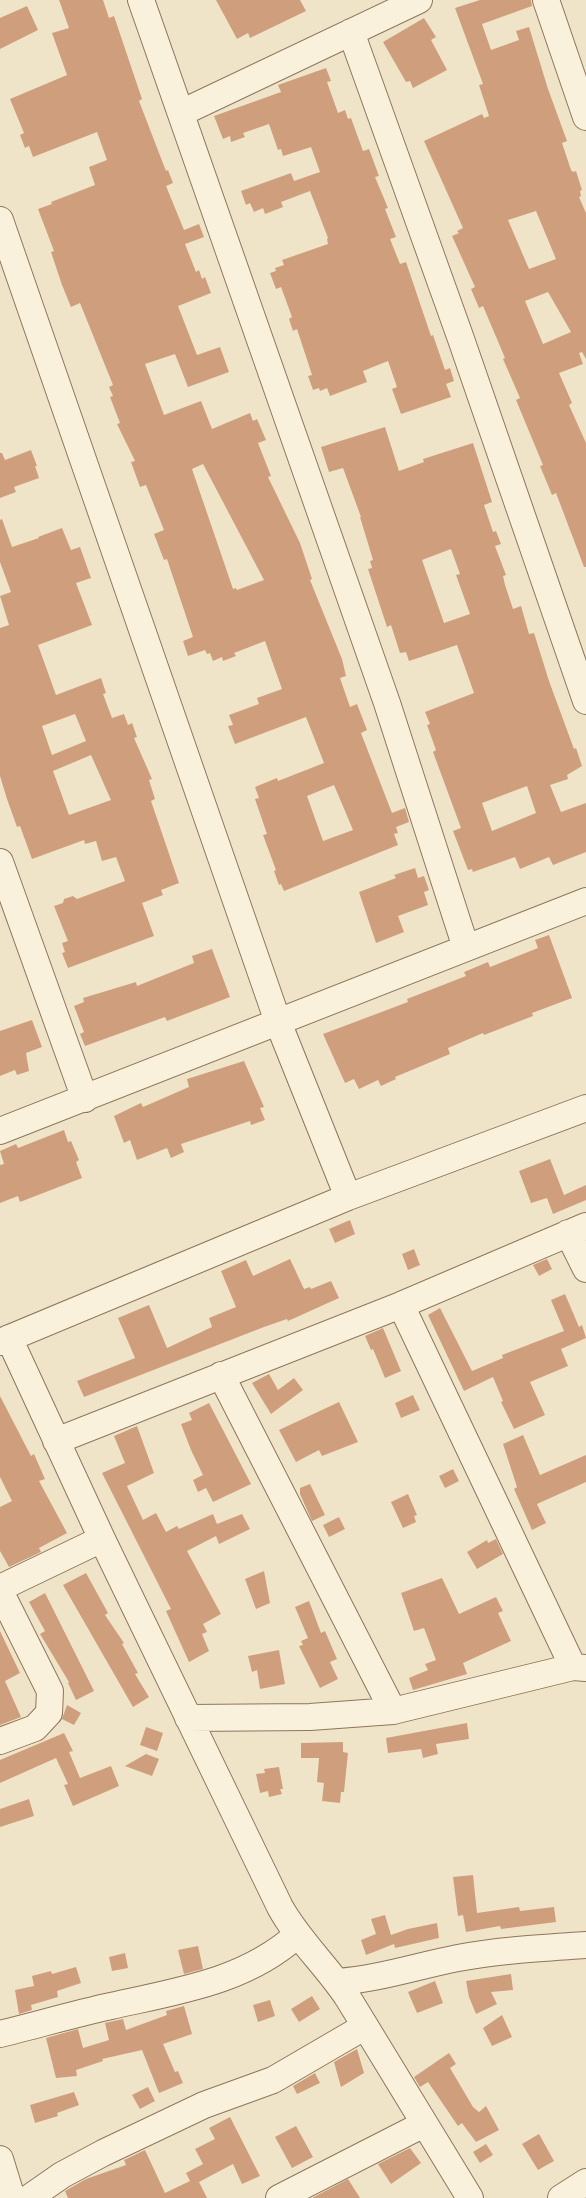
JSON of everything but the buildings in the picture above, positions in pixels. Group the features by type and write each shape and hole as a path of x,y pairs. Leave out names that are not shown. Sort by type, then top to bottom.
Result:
{"street":[{"path":"141,0 387,703 466,948"},
{"path":"181,113 419,0"},
{"path":"546,0 586,117"},
{"path":"351,32 461,339 586,701"},
{"path":"0,220 278,1022 348,1197"},
{"path":"0,862 85,1099"},
{"path":"0,1131 586,901"},
{"path":"470,2198 337,1982 297,1935 280,1907 56,1441 4,1340 348,1197 586,1108"},
{"path":"56,1441 401,1305 577,1230 586,1269"},
{"path":"188,1718 310,1716 393,1711 580,1667 401,1305"},
{"path":"221,1375 393,1711"},
{"path":"0,1742 34,1728 49,1713 50,1691 0,1590 102,1539"},
{"path":"0,2034 104,2007 191,1989 260,1962 283,1948 297,1935"},
{"path":"337,1982 367,1980 459,1958 508,1951 586,1945"},
{"path":"29,2198 62,2175 103,2152 204,2105 273,2080 364,2027"},
{"path":"279,2198 424,2124"},
{"path":"0,2159 12,2198"},
{"path":"561,2198 586,2182"}]}
